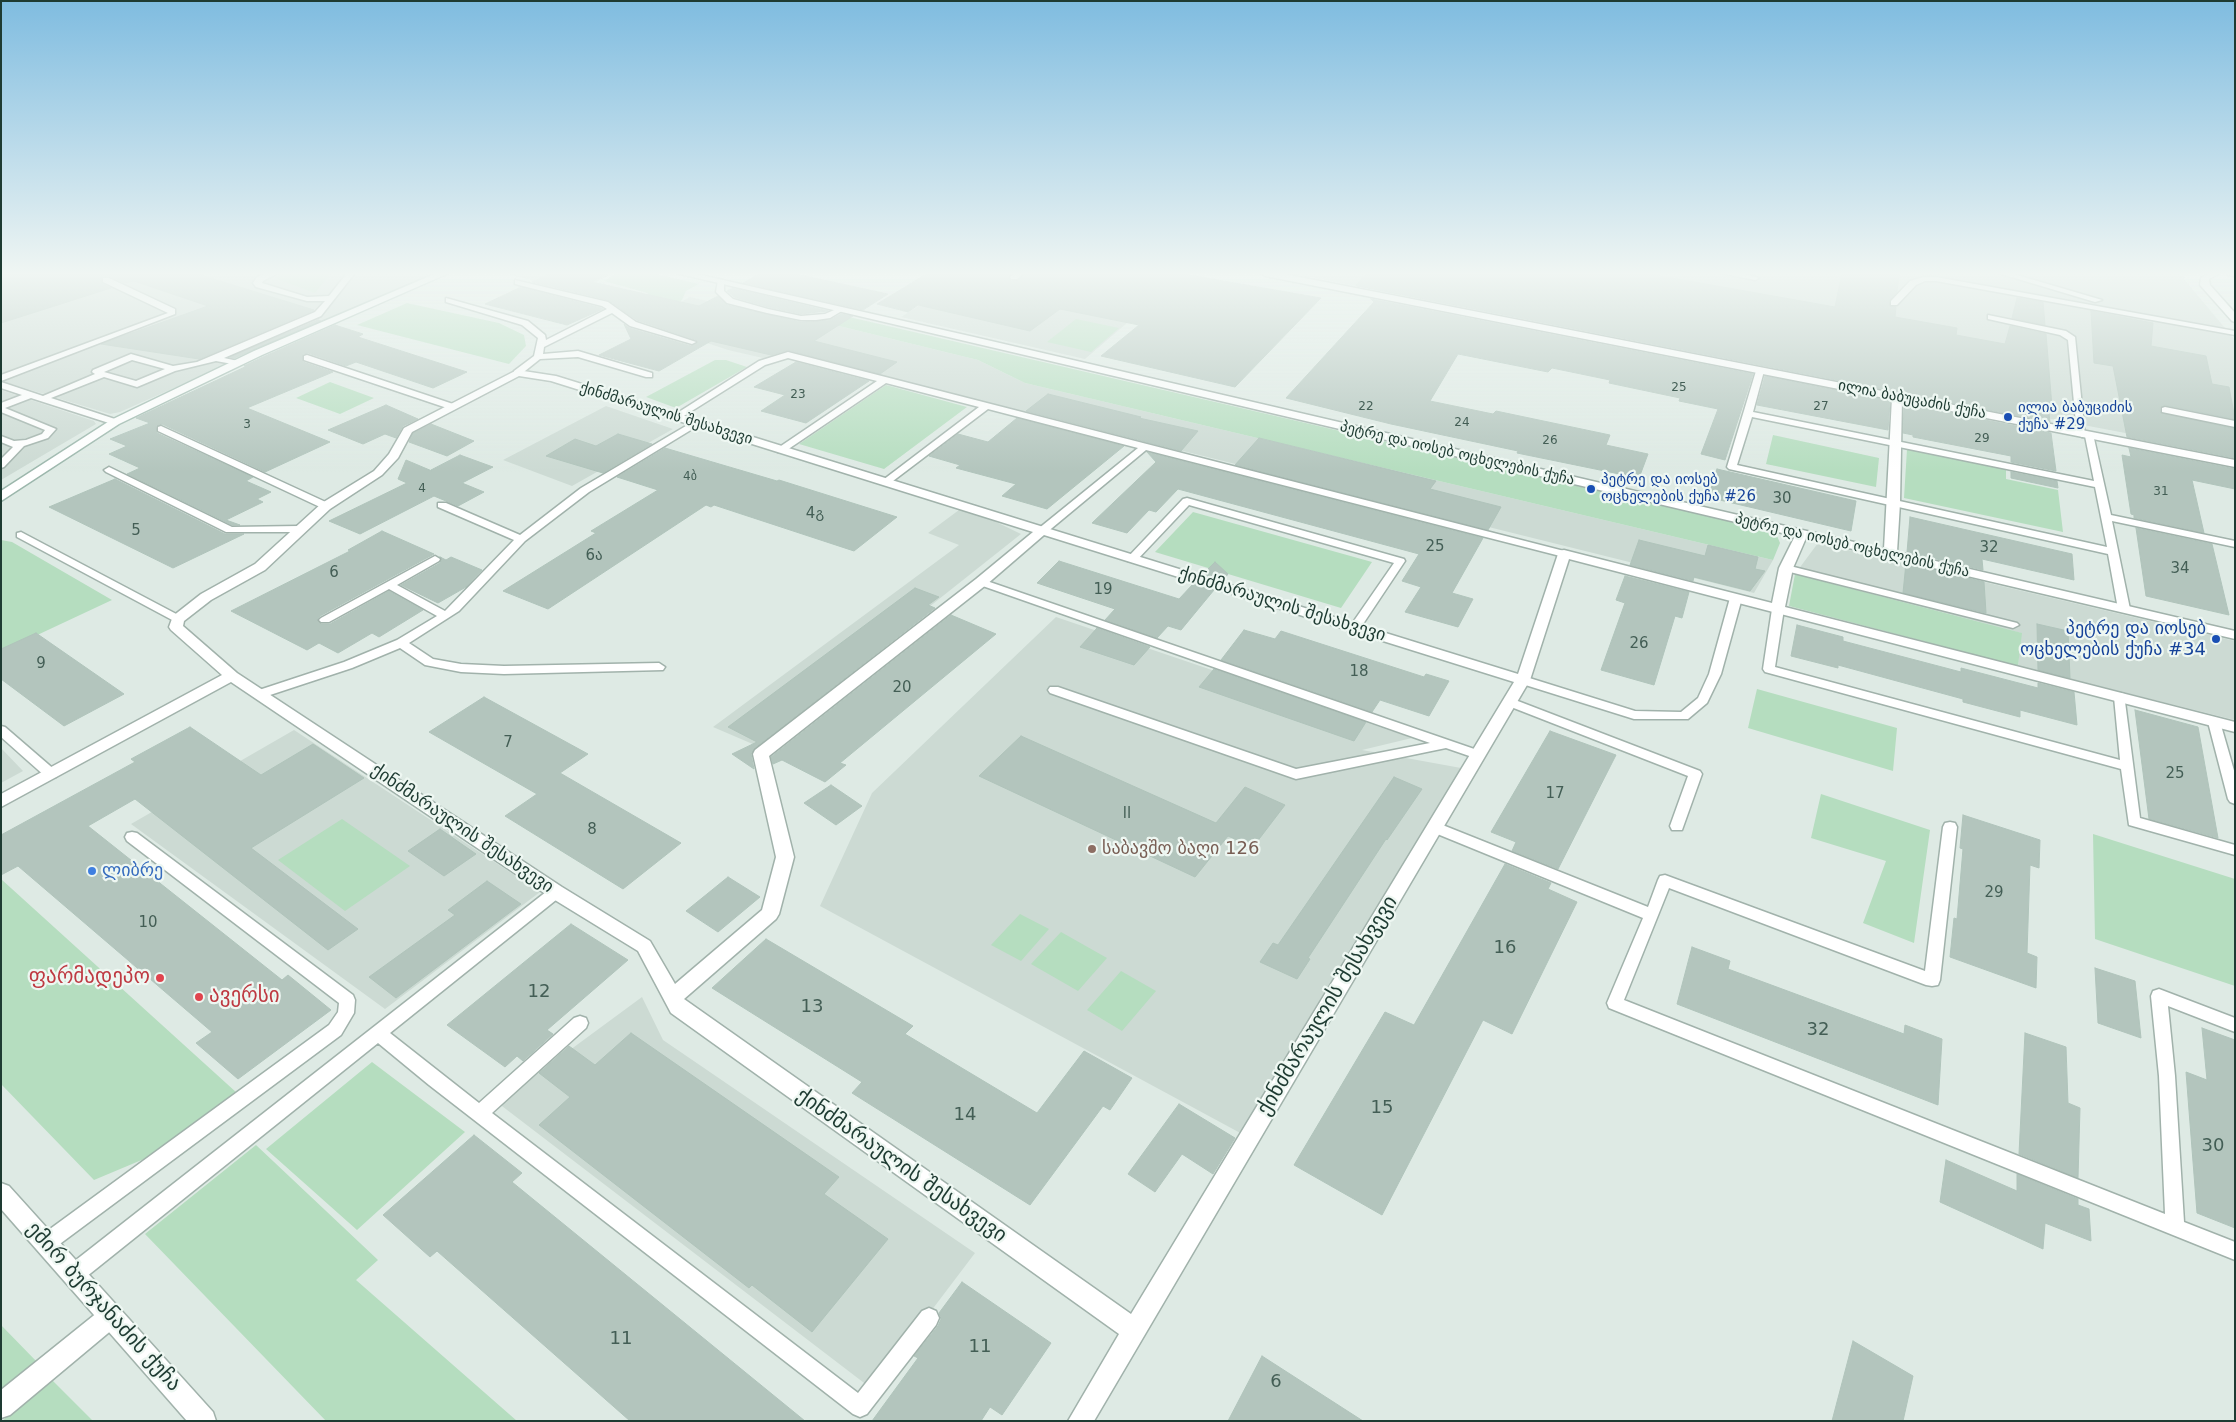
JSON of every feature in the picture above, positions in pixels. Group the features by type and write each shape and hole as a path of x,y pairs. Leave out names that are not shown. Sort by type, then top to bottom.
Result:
{"street":[{"path":"1,496 115,422 235,363 290,339"},
{"name":"პეტრე და იოსებ ოცხელების ქუჩა","path":"972,339 2235,635"},
{"name":"ილია ბაბუცაძის ქუჩა","path":"1600,339 2235,464"},
{"path":"178,619 206,597 260,567 326,506 378,473 394,456 408,430 517,373"},
{"name":"ქინძმარაულის შესახვევი","path":"517,373 552,378 1522,680"},
{"path":"1890,554 1894,503 1897,398"},
{"path":"672,998 770,914 785,857 760,754 981,582 1042,531"},
{"path":"1778,609 1786,568 1802,534"},
{"path":"1564,554 2235,727"},
{"name":"ქინძმარაულის შესახვევი","path":"1080,1421 1510,702 1522,680 1564,554"},
{"name":"ქინძმარაულის შესახვევი","path":"178,619 176,627 232,676 556,892 644,946 678,1007 1134,1331"},
{"path":"1,801 232,676"},
{"name":"ემირ ბურჯანაძის ქუჩა","path":"1,1193 204,1421"},
{"path":"1,1406 111,1316"}],"lane":[{"path":"1,378 104,339"},
{"path":"173,369 131,357 96,372 137,384 173,369 199,364 216,358 259,339"},
{"path":"538,357 541,339"},
{"path":"539,346 552,339"},
{"path":"683,339 692,342"},
{"path":"2072,339 2086,435 2100,486 2124,609"},
{"path":"517,373 538,357 578,354 649,375"},
{"path":"676,417 762,363 788,355 1564,554"},
{"path":"216,358 235,363"},
{"path":"307,358 453,407"},
{"path":"1760,371 1732,467 2112,552"},
{"path":"42,399 103,374"},
{"path":"781,450 884,380"},
{"path":"1,385 115,422"},
{"path":"1,408 30,395"},
{"path":"886,482 986,406"},
{"path":"1,408 51,429 45,436 21,444 13,444 1,439"},
{"path":"2165,410 2235,424"},
{"path":"1748,414 2100,486"},
{"path":"260,694 348,665 401,643 445,616 521,539 585,490 696,423"},
{"path":"161,429 326,506"},
{"path":"1,465 21,444"},
{"path":"1042,531 1144,447"},
{"path":"109,470 230,530 299,529"},
{"path":"1132,558 1187,501 1400,561 1355,628"},
{"path":"442,505 521,539"},
{"path":"2106,518 2235,544"},
{"path":"21,535 178,619"},
{"path":"325,620 435,560"},
{"path":"1786,568 2013,625"},
{"path":"981,582 1478,755"},
{"path":"389,585 445,616"},
{"path":"1522,680 1634,715 1684,716 1703,700 1715,674 1736,598"},
{"path":"1778,609 1768,669 2127,766"},
{"path":"401,643 429,662 460,668 504,670 660,667"},
{"path":"1054,690 1296,774 1447,744"},
{"path":"2120,697 2134,821 2235,850"},
{"path":"1510,702 1694,774 1677,826"},
{"path":"2214,722 2235,799"},
{"path":"1,730 51,774"},
{"path":"1950,826 1932,980 1665,880 1615,1003 2235,1250"},
{"path":"1434,827 1652,915"},
{"path":"46,1243 334,1030 346,1013 347,1000 132,837"},
{"path":"74,1274 556,892"},
{"path":"2175,1226 2167,1076 2159,996 2235,1024"},
{"path":"480,1113 580,1023"},
{"path":"378,1033 435,1080 860,1406 929,1318"}],"shaded area":[{"path":"1,339 284,339 120,412 110,414 1,381"},
{"path":"696,339 894,339 978,360 1025,383 1773,560 1754,593 789,353 767,359 728,350"},
{"path":"999,339 1108,339 1085,359"},
{"path":"1635,339 2234,339 2235,454"},
{"path":"1,390 94,421 96,424 1,480"},
{"path":"606,406 673,429 572,486 503,460"},
{"path":"959,510 992,520 1021,534 755,745 713,727 959,545 928,533"},
{"path":"1818,543 2235,641 2235,720 2018,666 2021,633 1795,574"},
{"name":"საბავშო ბაღი 126","path":"1056,617 1412,738 1362,750 1461,768 1244,1135 820,906 872,793"},
{"path":"294,730 540,892 385,1009 131,824"},
{"path":"1,748 23,771 1,783"},
{"path":"642,997 663,1040 975,1253 872,1389 498,1103"}],"green space":[{"path":"413,339 525,339 526,346 509,364"},
{"path":"894,339 946,339 1762,529 1777,536 1780,543 1773,560 1025,383 978,360"},
{"path":"1050,339 1106,339 1091,352 1047,342"},
{"path":"715,360 726,360 747,367 676,408 646,397"},
{"path":"330,382 374,398 340,414 296,398"},
{"path":"886,385 967,407 884,469 799,444"},
{"path":"1773,435 1879,458 1876,487 1766,464"},
{"path":"1907,449 2006,469 2006,479 2058,490 2063,532 1904,498"},
{"path":"1193,512 1372,562 1341,608 1155,552"},
{"path":"1,540 12,542 112,600 1,652"},
{"path":"1795,574 2022,633 2018,666 1789,606"},
{"path":"1757,689 1897,728 1893,771 1748,728"},
{"path":"1821,794 1930,830 1914,943 1863,923 1886,861 1811,838"},
{"path":"342,819 410,866 345,911 278,860"},
{"path":"2093,834 2235,879 2235,986 2095,939"},
{"path":"1,879 237,1093 144,1159 94,1180 1,1084"},
{"path":"1020,914 1049,929 1021,961 991,945"},
{"path":"1061,932 1107,958 1078,991 1031,964"},
{"path":"1121,971 1156,991 1122,1031 1087,1010"},
{"path":"372,1062 465,1132 357,1230 266,1149"},
{"path":"256,1145 378,1260 356,1280 517,1421 326,1421 145,1234"},
{"path":"1,1325 37,1362 1,1391"},
{"path":"51,1379 93,1421 2,1421"}],"building":[{"path":"114,339 245,339 199,359 101,344"},
{"path":"272,339 278,339 234,358 230,357"},
{"path":"303,339 365,339 467,372 433,388 356,362 346,366 308,353 303,354 303,362 333,372 247,408 330,442 265,472 162,424 156,426 157,433 253,477 246,481 271,492 257,499 263,502 226,520 240,525 232,525 127,474 140,468 109,454 127,446 110,439 150,423 136,418"},
{"path":"630,339 668,339 691,346 698,341 693,339 817,339 814,341 897,362 880,374 788,350 771,355 711,341 659,371 599,355"},
{"path":"1121,339 1281,339 1235,387 1101,356"},
{"path":"1340,339 1577,339 1753,374 1725,460 1701,454 1718,409 1679,401 1680,398 1609,383 1610,380 1552,368 1548,372 1458,354 1430,401 1493,414 1496,411 1610,435 1606,445 1648,454 1639,478 1517,453 1518,451 1391,424 1286,398"},
{"path":"1629,339 1980,339 2005,344 2006,339 2046,339 2052,407 2048,406 2050,422"},
{"path":"2093,339 2152,339 2151,346 2206,356 2212,384 2229,387 2235,419 2165,405 2160,407 2160,412 2235,429 2235,458 2127,437 2113,366 2094,363"},
{"path":"796,362 869,381 806,423 761,411 785,395 754,387"},
{"path":"1765,376 1890,401 1888,430 1757,405"},
{"path":"1048,394 1141,417 1139,418 1198,431 1181,451 1026,411"},
{"path":"1904,404 2051,433 2056,471 2011,462 2011,456 1913,437 1913,435 1903,433"},
{"path":"386,405 418,419 403,426 396,438 385,434 363,444 328,430"},
{"path":"1017,418 1124,446 1047,509 1002,496 1016,484 956,468 960,465 929,456 958,434 988,442"},
{"path":"431,424 474,441 447,456 409,442 413,433"},
{"path":"618,434 652,444 603,473 546,456 575,439 596,446"},
{"path":"1259,438 1436,481 1430,489 1501,507 1488,530 1235,465"},
{"path":"665,448 777,481 779,480 897,517 854,551 714,505 711,507 706,505 548,609 503,591 596,533 591,531 658,490 617,477"},
{"path":"2129,448 2235,469 2235,489 2192,480 2204,533 2134,518 2134,515 2131,514 2122,455 2131,457"},
{"path":"1147,452 1483,538 1452,593 1473,599 1458,627 1405,612 1421,587 1402,581 1419,554 1178,489 1156,512 1149,510 1127,533 1092,523 1156,462"},
{"path":"460,455 493,467 462,483 484,492 458,506 434,496 360,534 329,521 407,483 398,479 406,460 432,471"},
{"path":"1717,469 1856,501 1851,531 1707,497"},
{"path":"2011,472 2057,481 2058,488 2011,478"},
{"path":"115,479 225,534 244,534 173,568 49,507"},
{"path":"1910,517 2072,554 2074,580 1982,559 1983,570 1907,552"},
{"path":"2136,528 2212,544 2229,615 2146,596"},
{"path":"382,531 434,554 320,616 317,620 321,624 330,624 389,591 423,610 379,637 372,633 338,653 319,643 307,650 231,611 350,551 348,550"},
{"path":"1639,540 1705,556 1708,545 1758,557 1755,569 1765,571 1750,591 1694,577 1693,581 1630,565"},
{"path":"451,557 482,570 466,587 438,603 401,585 440,563 442,558 446,560"},
{"path":"1059,561 1179,599 1193,584 1214,590 1181,630 1168,626 1157,638 1105,620 1115,609 1037,583"},
{"path":"1215,562 1228,574 1223,581 1203,574"},
{"path":"1906,563 1984,582 1986,613 1903,593"},
{"path":"1625,576 1689,592 1682,618 1675,616 1654,685 1601,670 1625,603 1616,600"},
{"path":"915,588 939,597 928,605 935,608 754,749 751,754 754,769 732,754 757,742 728,727"},
{"path":"951,615 996,634 840,763 846,765 825,782 782,760 773,764 771,757"},
{"path":"2037,624 2068,631 2070,678 2038,670"},
{"path":"1797,625 1843,637 1843,641 1961,672 1961,668 2038,688 2038,683 2074,692 2077,725 2020,710 2020,717 1963,702 1963,699 1838,665 1838,668 1791,656"},
{"path":"1097,628 1150,647 1134,665 1080,647"},
{"path":"1244,630 1275,639 1281,631 1424,677 1426,674 1449,681 1429,716 1380,700 1372,712 1221,660"},
{"path":"36,633 124,694 64,726 1,679 1,649"},
{"path":"1214,669 1366,722 1354,741 1199,687"},
{"path":"484,697 588,754 560,773 681,843 623,889 505,816 537,794 429,732"},
{"path":"2135,710 2198,727 2218,838 2149,819"},
{"path":"190,727 261,775 313,744 364,778 251,848 358,929 328,950 135,799 88,826 282,980 288,975 331,1010 238,1079 196,1043 212,1032 18,866 1,875 1,835 135,762 131,759"},
{"path":"1550,731 1616,755 1558,869 1512,851 1516,842 1491,832"},
{"path":"1021,736 1216,823 1245,787 1285,805 1253,847 1228,836 1195,877 979,776"},
{"path":"1394,777 1422,789 1386,839 1308,958 1310,959 1297,979 1260,962 1273,943 1278,945"},
{"path":"831,785 862,806 836,825 804,803"},
{"path":"1963,815 2040,840 2039,868 2030,865 2027,953 2037,957 2036,988 1950,957 1954,918 1957,919 1963,849 1960,848"},
{"path":"440,829 476,854 444,876 408,851"},
{"path":"1505,864 1551,883 1548,889 1577,902 1512,1034 1483,1020 1382,1215 1294,1165 1385,1012 1414,1025"},
{"path":"728,877 760,897 718,932 686,911"},
{"path":"487,881 521,904 396,998 369,977 455,915 448,910"},
{"path":"571,924 628,960 547,1030 553,1034 523,1061 517,1056 505,1067 447,1025"},
{"path":"766,939 913,1026 905,1034 1037,1113 1084,1051 1132,1078 1110,1110 1103,1106 1030,1205 852,1093 862,1082 712,988"},
{"path":"1692,947 1730,961 1728,969 1904,1034 1905,1025 1942,1039 1938,1105 1677,1004"},
{"path":"2095,968 2135,981 2141,1038 2098,1023"},
{"path":"2202,1028 2235,1040 2235,1228 2197,1213 2186,1072 2207,1080"},
{"path":"631,1033 839,1177 824,1194 888,1239 812,1332 752,1285 749,1288 539,1125 570,1097 539,1073 569,1046 595,1065"},
{"path":"2025,1033 2066,1047 2068,1103 2080,1108 2078,1178 2019,1154"},
{"path":"1179,1104 1235,1138 1213,1174 1182,1154 1155,1192 1128,1174"},
{"path":"474,1135 522,1173 512,1182 805,1421 630,1421 437,1251 430,1257 383,1215"},
{"path":"1946,1160 2017,1191 2017,1174 2078,1199 2078,1205 2089,1209 2091,1241 2045,1223 2043,1249 1940,1202"},
{"path":"962,1282 1051,1343 1002,1415 990,1407 981,1421 872,1421 918,1358 914,1356 938,1326 941,1319 939,1313"},
{"path":"1853,1341 1913,1376 1903,1421 1832,1421"},
{"path":"1262,1356 1363,1421 1228,1421"}],"place":[{"name":"ილია ბაბუციძის ქუჩა #29","path":"2008,417"},
{"name":"პეტრე და იოსებ ოცხელების ქუჩა #26","path":"1591,489"},
{"name":"პეტრე და იოსებ ოცხელების ქუჩა #34","path":"2216,639"},
{"name":"საბავშო ბაღი 126","path":"1092,849"},
{"name":"ლიბრე","path":"92,871"},
{"name":"ფარმადეპო","path":"160,978"},
{"name":"ავერსი","path":"199,997"}]}
